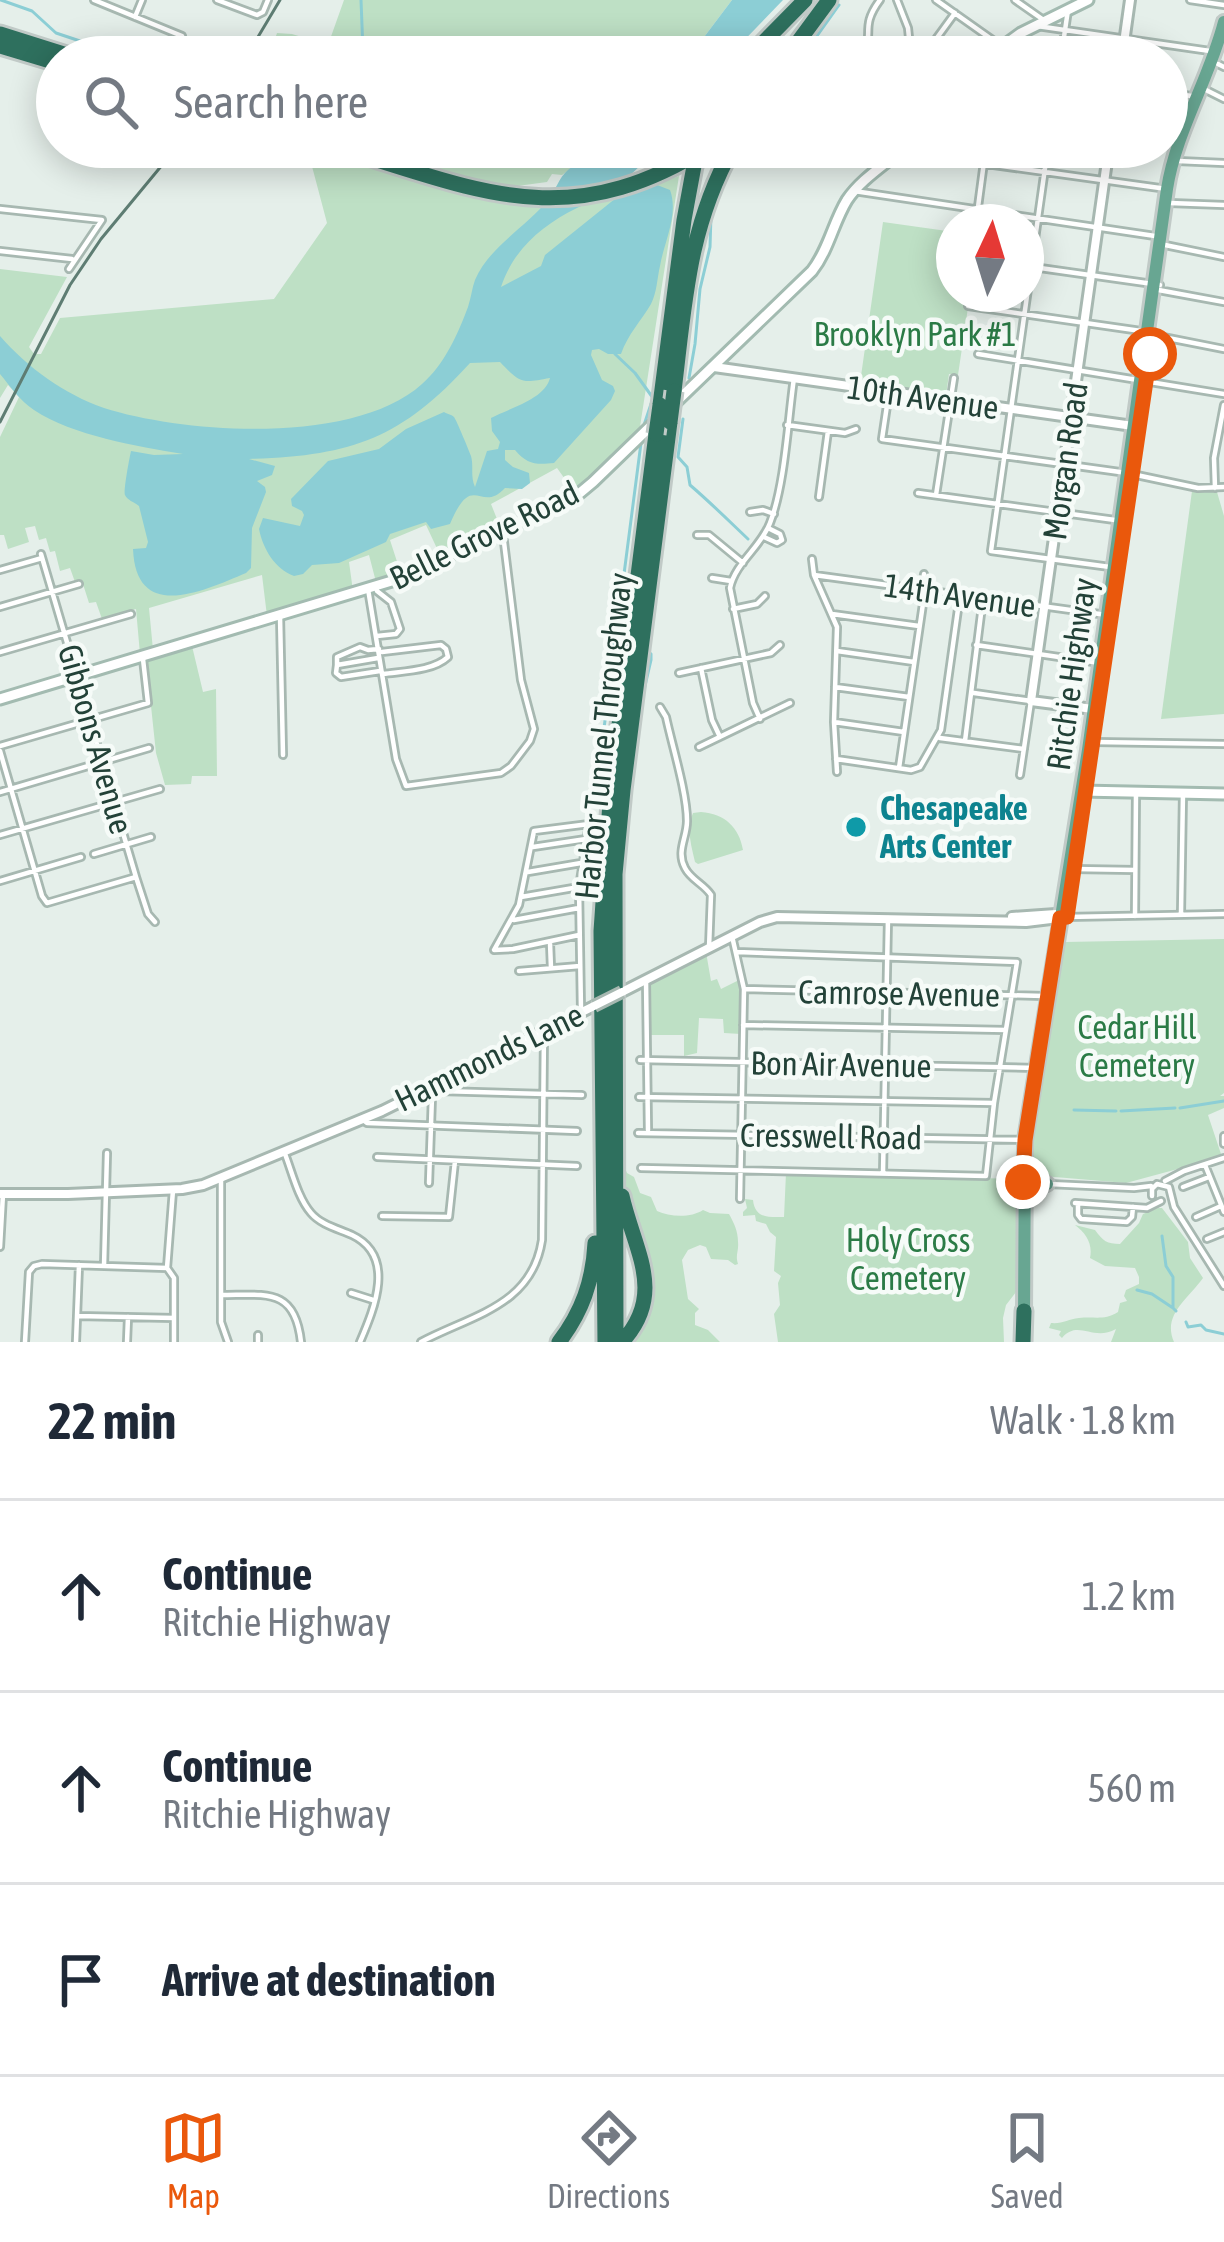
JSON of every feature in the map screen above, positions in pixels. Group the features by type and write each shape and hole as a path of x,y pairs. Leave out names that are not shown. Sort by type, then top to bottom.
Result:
{"highway":[{"path":"770,36 805,0"},
{"path":"810,36 833,0"},
{"path":"807,36 833,0"},
{"path":"0,34 36,45"},
{"path":"0,46 36,57"},
{"path":"404,168 511,197 586,196 650,176"},
{"path":"419,168 515,192 583,190 650,176"},
{"name":"Harbor Tunnel Throughway","path":"650,176 664,168"},
{"name":"Harbor Tunnel Throughway","path":"605,1342 605,848 694,168"},
{"name":"Harbor Tunnel Throughway","path":"621,1341 614,1031 616,849 694,239 722,168"},
{"path":"614,1031 620,1188 646,1282 640,1317 621,1341"},
{"path":"559,1342 578,1313 591,1277 603,1114"},
{"path":"1024,1310 1028,1340"}],"main road":[{"path":"1022,36 1088,0"},
{"name":"Ritchie Highway","path":"1188,120 1220,57 1224,22"},
{"name":"Belle Grove Road","path":"0,699 372,588 563,503 585,489 812,271 854,191 879,168"},
{"name":"Ritchie Highway","path":"1028,1340 1025,1140 1084,791 1172,168"},
{"name":"Ritchie Highway","path":"1167,199 1176,168"},
{"name":"Ritchie Highway","path":"1064,918 1095,742 1100,663 1144,379"},
{"path":"1084,791 1224,794"},
{"name":"Ritchie Highway","path":"1024,1310 1027,1186 1039,1068"},
{"path":"1027,1186 1048,1184"}],"street":[{"path":"94,0 182,36"},
{"path":"136,17 142,0"},
{"path":"217,0 259,15 268,0"},
{"path":"868,36 867,21 880,0"},
{"path":"897,0 909,36"},
{"path":"936,0 981,36"},
{"path":"1015,0 1040,24 1102,36"},
{"path":"1125,36 1130,0"},
{"path":"1190,0 1224,5"},
{"path":"1064,36 1068,10"},
{"path":"938,36 955,13"},
{"path":"1188,51 1220,57"},
{"path":"1188,94 1224,99"},
{"path":"1188,161 1224,163"},
{"path":"978,204 983,168"},
{"path":"1014,168 1105,181 1167,199 1224,205"},
{"path":"1040,204 1045,168"},
{"name":"Morgan Road","path":"1020,775 1107,168"},
{"path":"854,191 936,204"},
{"path":"0,208 102,220 69,269"},
{"path":"1044,221 1163,241 1224,257"},
{"path":"0,251 75,259"},
{"path":"1044,269 1224,302"},
{"path":"1010,312 1224,349"},
{"path":"1024,314 991,551 1114,568"},
{"path":"978,354 1224,394"},
{"name":"10th Avenue","path":"712,367 1134,426"},
{"path":"760,719 730,581 764,537 774,514 794,378"},
{"path":"936,495 954,378"},
{"path":"889,392 882,440 1224,487"},
{"path":"1214,489 1214,458 1224,404"},
{"path":"787,425 848,433 856,429"},
{"path":"819,497 828,431"},
{"path":"918,493 1120,520"},
{"path":"750,512 774,514"},
{"path":"764,537 777,543 782,540 769,528"},
{"path":"372,588 396,759 406,787 502,773 532,737 534,724 520,680 502,532"},
{"path":"697,535 709,535 743,563"},
{"name":"Gibbons Avenue","path":"0,570 42,556 136,877 155,922"},
{"path":"812,559 837,628 837,772"},
{"path":"899,768 924,574"},
{"name":"14th Avenue","path":"814,575 1107,615"},
{"path":"712,578 730,581"},
{"path":"0,607 79,584"},
{"path":"372,588 393,604 400,629 396,634 377,636"},
{"path":"836,759 918,770 938,737 960,595"},
{"path":"733,609 758,604 765,596"},
{"path":"965,741 982,598"},
{"path":"0,652 131,614"},
{"path":"832,614 919,626"},
{"path":"280,616 283,755"},
{"path":"337,665 437,644 444,646 447,659 382,672 341,677 336,673 337,657 342,654 360,647 380,653"},
{"path":"679,673 776,652 780,645"},
{"path":"976,645 1100,663"},
{"path":"836,650 914,662"},
{"path":"136,877 47,902 0,749 148,703 143,657"},
{"path":"700,668 720,737"},
{"path":"835,687 909,697"},
{"path":"971,692 1096,710"},
{"path":"699,747 790,703"},
{"path":"660,707 687,818 682,861 692,878 712,895 709,948"},
{"path":"834,722 904,732"},
{"path":"938,737 1024,749"},
{"path":"1095,742 1224,744"},
{"path":"0,792 149,748"},
{"path":"0,836 160,789"},
{"path":"1135,916 1136,792"},
{"path":"1181,915 1183,793"},
{"path":"579,935 494,950 521,897 534,831 589,824 579,886 581,1012"},
{"path":"94,854 151,837"},
{"path":"532,847 586,839"},
{"path":"0,880 81,857"},
{"path":"527,872 581,863"},
{"path":"1074,869 1135,870"},
{"path":"521,897 579,886"},
{"path":"511,920 579,908"},
{"path":"1026,919 1056,914 1064,918 1224,914"},
{"name":"Hammonds Lane","path":"2,1194 194,1188 439,1087 544,1030 777,917 1026,919"},
{"path":"883,1173 888,918"},
{"name":"Hammonds Lane","path":"974,920 1064,918"},
{"path":"732,936 744,989 740,1199"},
{"path":"550,941 551,968"},
{"path":"641,1168 986,1176 1017,962 737,952"},
{"path":"519,971 580,966"},
{"path":"646,980 648,1133"},
{"name":"Camrose Avenue","path":"744,989 1051,996"},
{"path":"743,1025 1006,1030"},
{"path":"421,1342 510,1298 529,1280 538,1259 544,1030"},
{"name":"Bon Air Avenue","path":"644,1060 1039,1068"},
{"path":"428,1183 432,1096 439,1087 582,1095"},
{"path":"639,1096 994,1103"},
{"path":"362,1119 367,1123 577,1131"},
{"name":"Cresswell Road","path":"638,1133 1025,1140"},
{"path":"284,1152 311,1214 360,1239 373,1251 379,1272 360,1342"},
{"path":"104,1266 107,1154"},
{"path":"377,1157 578,1166"},
{"path":"1142,1208 1150,1204 1151,1191 1158,1184 1224,1158"},
{"path":"382,1216 449,1216 455,1161"},
{"path":"1196,1217 1223,1209 1204,1166"},
{"path":"1132,1207 1127,1222 1082,1219 1077,1203 1152,1207 1169,1197 1175,1175"},
{"path":"1184,1187 1209,1177"},
{"path":"221,1178 222,1329 228,1342"},
{"path":"1048,1184 1138,1188 1166,1184 1174,1207 1224,1286"},
{"path":"1138,1188 1174,1207"},
{"path":"172,1190 167,1268 174,1278 174,1342"},
{"path":"0,1247 2,1194"},
{"path":"1207,1239 1224,1232"},
{"path":"26,1342 31,1268 42,1264 167,1268"},
{"path":"76,1342 79,1265"},
{"path":"351,1293 373,1300"},
{"path":"221,1295 267,1295 283,1300 296,1315 301,1342"},
{"path":"77,1316 174,1318"},
{"path":"127,1342 128,1317"}],"green space":[{"path":"344,0 732,0 705,36 331,36"},
{"path":"312,168 572,168 562,175 552,174 547,182 503,188 597,200 679,176 639,433 575,493 557,468 491,504 501,529 441,557 426,525 390,540 401,574 376,582 369,555 349,562 353,591 267,616 262,575 149,608 153,650 140,654 136,609 102,619 96,602 89,603 82,581 75,582 70,568 60,571 55,551 50,552 46,538 39,540 35,526 25,528 29,542 8,549 0,535 0,437 19,397 8,385 0,398 0,269 67,277 29,347 41,354 60,318 274,299 327,223"},
{"name":"Brooklyn Park #1","path":"883,222 936,229 936,312 967,312 958,375 949,374 946,395 860,383"},
{"path":"1192,491 1217,492 1224,516 1224,714 1161,719"},
{"path":"192,646 203,692 216,689 217,776 192,776 191,784 165,785 156,753 146,659"},
{"path":"693,813 730,823 743,850 695,862 690,825"},
{"name":"Cedar Hill Cemetery","path":"1224,939 1224,1093 1220,1096 1224,1096 1224,1108 1208,1115 1222,1157 1126,1183 1031,1175 1065,942"},
{"path":"706,952 711,981 717,979 721,989 741,979 741,1034 724,1033 723,1019 699,1018 697,1053 684,1056 684,1035 649,1035 647,980"},
{"path":"623,1164 657,1211 680,1216 703,1210 731,1217 738,1264 711,1259 700,1245 688,1250 682,1260 688,1299 699,1309 695,1325 720,1342 625,1342 645,1311"},
{"name":"Holy Cross Cemetery","path":"786,1173 1020,1179 1020,1287 1006,1305 1004,1342 778,1342 774,1314 780,1305 781,1276 774,1271 776,1237 755,1215 743,1216 743,1212 745,1199 753,1200 764,1216 784,1217"},
{"path":"1158,1208 1188,1242 1190,1258 1203,1278 1174,1315 1174,1342 1111,1342 1116,1329 1100,1333 1074,1330 1062,1338 1061,1331 1049,1328 1051,1323 1113,1315 1127,1301 1126,1290 1139,1284 1135,1268 1105,1266 1090,1258 1088,1239 1075,1225 1120,1244 1143,1214"}],"water":[{"path":"732,0 783,0 748,36 705,36"},
{"path":"571,168 638,168 610,192 541,231 513,261 501,287 541,266 545,255 626,190 657,185 670,190 672,218 656,290 621,354 592,350 602,380 615,391 611,400 554,463 532,463 515,450 505,450 505,460 529,473 530,483 522,489 505,488 489,497 465,499 450,524 431,529 426,522 390,534 386,542 339,563 312,565 294,576 271,557 259,529 263,518 300,526 304,515 292,506 291,499 328,461 379,449 406,429 444,412 454,417 466,443 475,487 487,451 498,449 500,442 492,431 491,418 534,397 550,378 522,380 500,362 470,363 421,410 372,438 317,453 249,459 275,466 272,475 257,481 266,492 252,528 251,568 211,587 174,596 146,586 137,572 133,549 146,548 148,542 139,506 125,492 131,451 183,454 67,427 29,406 0,374 0,336 61,388 138,417 269,429 356,417 392,404 430,376 455,338 481,268 548,200"}],"waterway":[{"path":"1,0 32,11 65,36"},
{"path":"361,0 362,36"},
{"path":"817,36 839,5"},
{"path":"689,378 711,215"},
{"path":"615,354 653,398 644,425"},
{"path":"683,419 678,457 687,467 690,485 748,539"},
{"path":"603,736 641,443"},
{"path":"641,703 651,660 647,651"},
{"path":"1180,1108 1224,1101"},
{"path":"1121,1111 1175,1108"},
{"path":"1074,1110 1116,1111"},
{"path":"1162,1236 1176,1311"},
{"path":"1137,1290 1173,1308"},
{"path":"1186,1322 1188,1327 1201,1325 1224,1334"}],"tram line":[{"path":"259,36 280,0"},
{"path":"0,422 70,285 160,168"}],"place":[{"name":"Chesapeake Arts Center","path":"856,827"}],"route":[{"path":"1023,1182 1028,1115 1060,918 1067,917 1150,354"}]}
